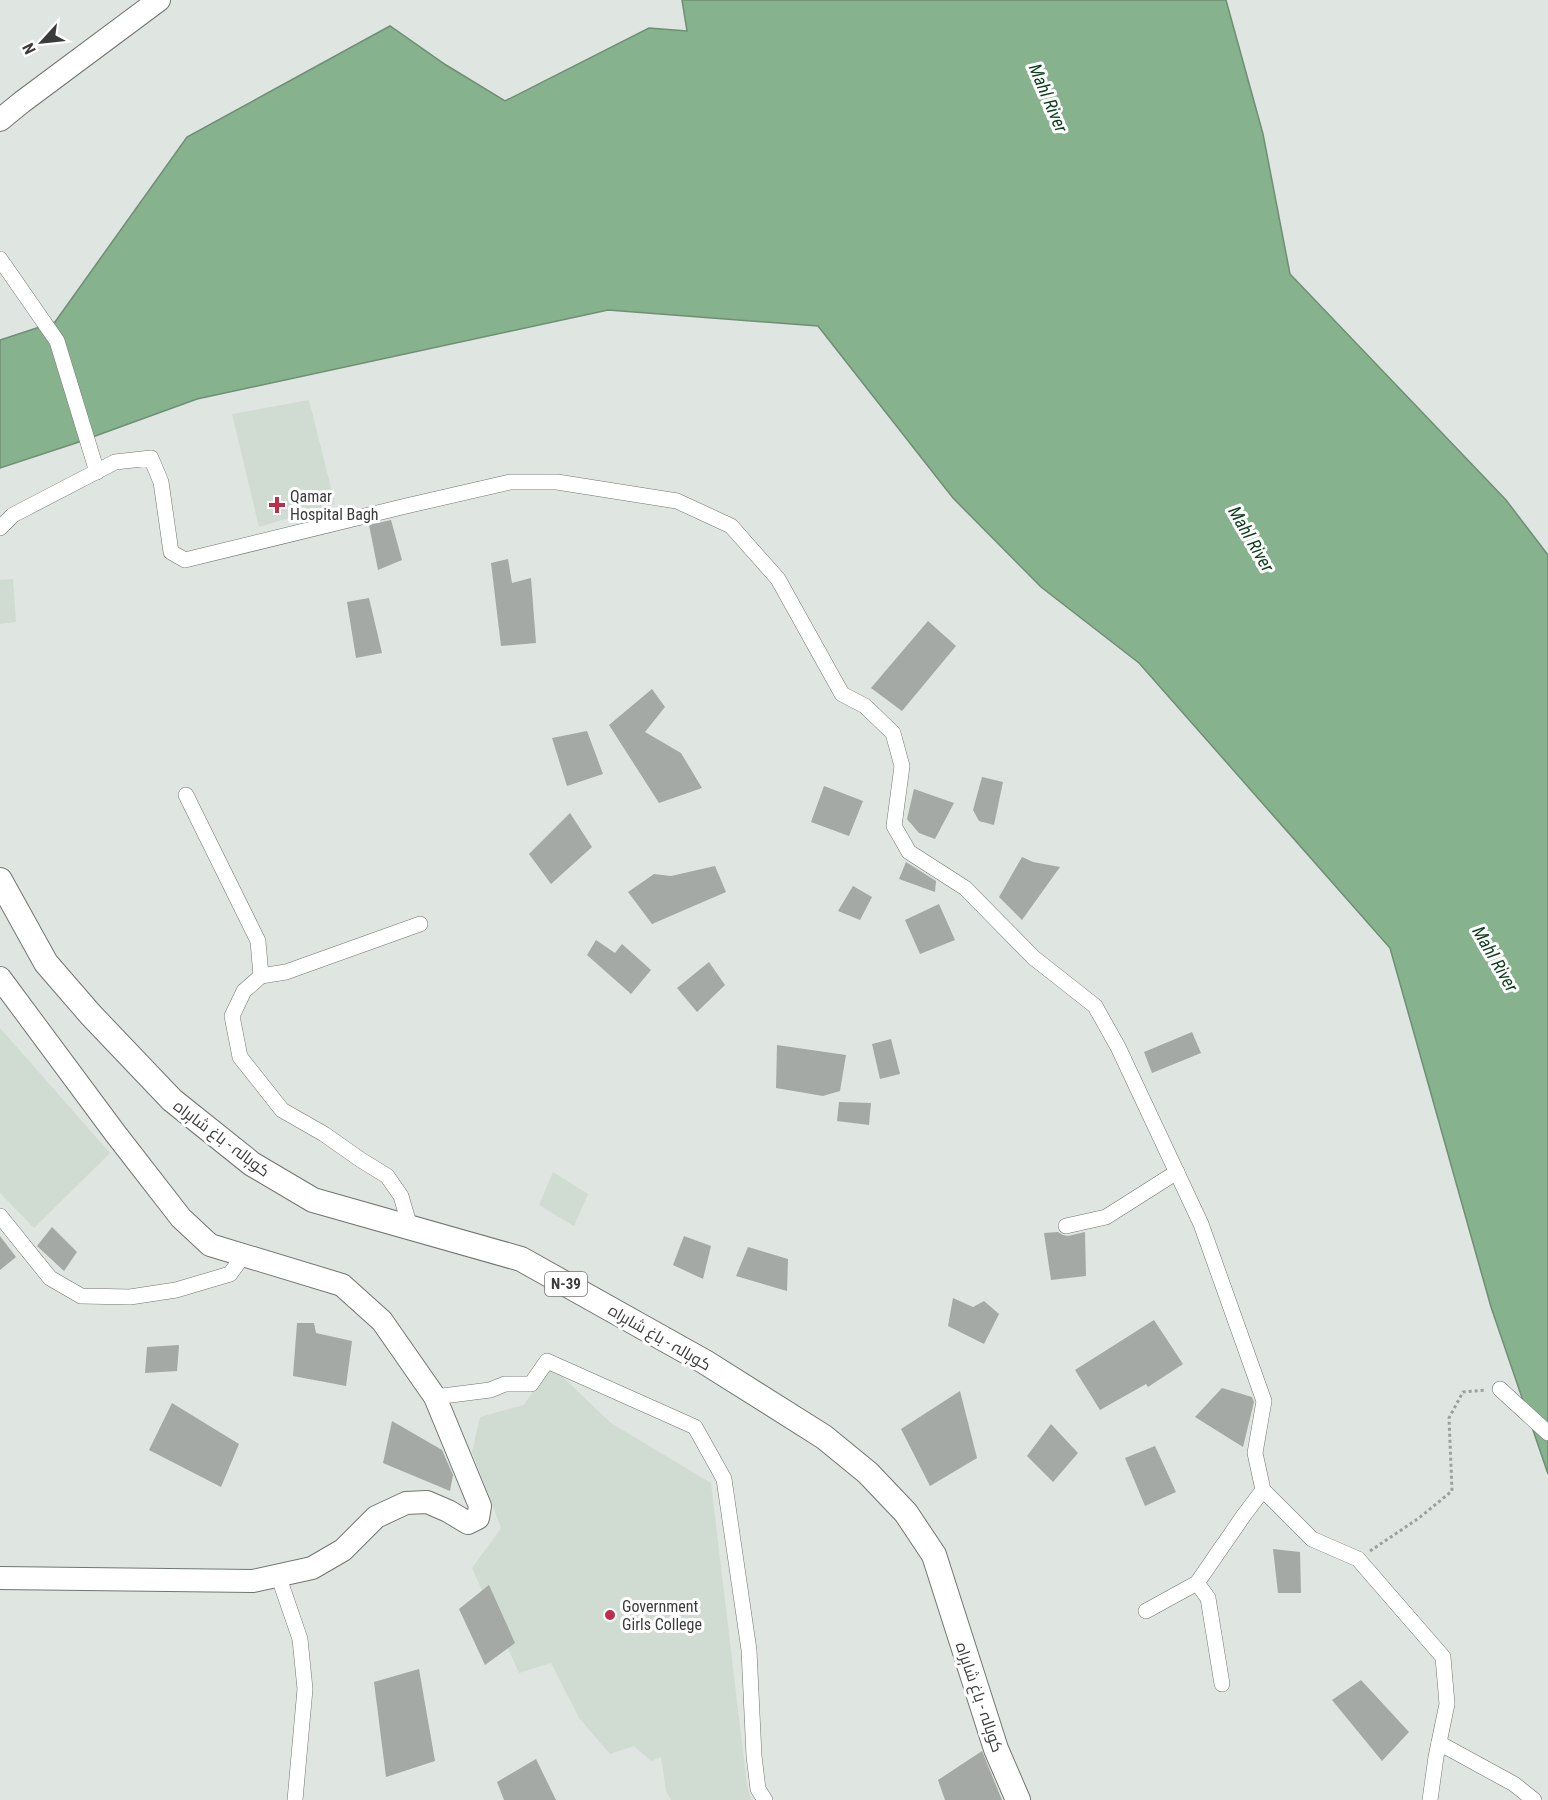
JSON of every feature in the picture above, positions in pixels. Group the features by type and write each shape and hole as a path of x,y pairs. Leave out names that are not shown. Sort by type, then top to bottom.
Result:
{"main road":[{"path":"0,120 159,0"},
{"name":"کوہالہ - باغ شاہراہ","path":"0,880 46,963 91,1015 172,1100 252,1164 313,1200 521,1259 705,1362 824,1437 868,1473 906,1513 934,1555 996,1749 1018,1800"},
{"path":"0,978 107,1123 181,1218 210,1245 342,1285 382,1321 435,1397 480,1506 478,1518 468,1523 427,1502 406,1503 376,1517 343,1550 312,1568 253,1581 0,1578"}],"street":[{"path":"0,259 57,341 97,472"},
{"path":"0,528 13,515 115,462 151,458 161,482 171,552 185,560 510,482 557,482 678,501 731,526 778,579 842,694 866,706 892,733 902,766 894,826 909,852 965,888 1034,958 1095,1005 1118,1047 1201,1224 1264,1401 1256,1453 1263,1490 1312,1539 1358,1559 1443,1657 1447,1704 1430,1800"},
{"path":"186,795 258,940 261,976"},
{"path":"410,1227 401,1196 387,1176 324,1134 282,1110 240,1057 232,1016 244,991 261,976 286,972 420,924"},
{"path":"1066,1226 1106,1217 1177,1172"},
{"path":"0,1216 50,1278 81,1296 130,1297 176,1290 230,1274 244,1255"},
{"path":"435,1397 490,1390 505,1384 531,1384 547,1361 695,1426 724,1479 749,1650 754,1756 758,1789 765,1800"},
{"path":"1500,1389 1548,1433"},
{"path":"1146,1611 1197,1583 1263,1490"},
{"path":"278,1575 300,1639 305,1689 296,1800"},
{"path":"1197,1583 1208,1598 1222,1684"},
{"path":"1439,1743 1514,1785 1534,1800"}],"path":[{"path":"1358,1559 1419,1518 1452,1491 1449,1418 1463,1392 1500,1389"}],"shaded area":[{"path":"309,400 335,504 259,527 232,414"},
{"path":"13,579 16,622 0,624 0,580"},
{"path":"0,1028 110,1153 34,1228 0,1193"},
{"path":"553,1172 588,1194 574,1226 539,1205"},
{"name":"Government Girls College","path":"550,1365 611,1423 711,1483 747,1785 751,1800 671,1800 666,1791 661,1757 651,1761 634,1746 610,1754 579,1718 551,1663 519,1673 472,1568 501,1528 472,1452 480,1417 524,1405"}],"water":[{"name":"Mahl River","path":"682,0 1226,0 1263,134 1290,274 1506,500 1548,555 1548,1474 1491,1307 1390,948 1139,663 1041,587 953,498 818,326 608,310 197,399 0,468 0,340 55,322 187,137 390,26 446,65 505,101 649,28 687,31"}],"building":[{"path":"391,520 402,560 378,570 369,525"},
{"path":"508,559 512,583 531,578 536,643 501,646 491,563"},
{"path":"369,598 382,653 356,658 347,602"},
{"path":"928,621 956,646 902,711 871,688"},
{"path":"652,689 665,707 645,732 681,753 702,788 659,803 609,725"},
{"path":"587,731 603,774 567,786 552,738"},
{"path":"982,777 1003,782 994,825 979,821 973,810"},
{"path":"824,786 863,801 849,836 811,822"},
{"path":"914,789 954,803 935,839 919,833 907,819"},
{"path":"570,813 592,847 551,884 529,854"},
{"path":"1022,857 1033,862 1060,867 1022,920 999,897"},
{"path":"906,862 936,881 935,892 899,879"},
{"path":"715,866 726,892 652,924 628,892 654,874 671,876"},
{"path":"853,886 872,897 860,920 838,911"},
{"path":"939,904 955,940 920,954 905,920"},
{"path":"596,940 615,953 622,944 651,970 631,994 587,955"},
{"path":"709,962 725,985 697,1012 677,988"},
{"path":"1192,1032 1201,1053 1152,1073 1144,1052"},
{"path":"891,1039 900,1074 880,1079 872,1044"},
{"path":"777,1045 846,1055 840,1091 823,1096 776,1088"},
{"path":"839,1102 871,1103 869,1125 837,1121"},
{"path":"52,1227 77,1252 64,1271 37,1246"},
{"path":"1058,1232 1068,1236 1085,1232 1086,1276 1051,1280 1044,1233"},
{"path":"0,1236 16,1257 0,1270"},
{"path":"684,1236 711,1246 703,1279 673,1265"},
{"path":"748,1247 788,1259 787,1291 736,1276"},
{"path":"953,1298 973,1307 984,1301 999,1314 984,1344 948,1326"},
{"path":"1154,1320 1183,1364 1148,1387 1146,1384 1100,1410 1075,1370"},
{"path":"297,1323 314,1323 316,1333 352,1341 346,1386 293,1376"},
{"path":"179,1345 177,1371 145,1373 147,1347"},
{"path":"1222,1388 1252,1397 1254,1402 1243,1447 1195,1417"},
{"path":"960,1391 977,1458 930,1486 901,1429"},
{"path":"172,1403 239,1444 221,1487 149,1450"},
{"path":"392,1421 442,1450 453,1475 450,1491 383,1463"},
{"path":"1051,1424 1078,1453 1053,1482 1027,1456"},
{"path":"1155,1446 1176,1492 1145,1506 1125,1458"},
{"path":"1273,1549 1300,1552 1301,1593 1278,1593"},
{"path":"489,1585 515,1643 485,1665 459,1609"},
{"path":"419,1669 435,1761 386,1777 374,1682"},
{"path":"1361,1680 1409,1732 1382,1761 1332,1700"},
{"path":"982,1751 1002,1800 945,1800 938,1780"},
{"path":"536,1759 556,1800 504,1800 497,1782"}],"place":[{"name":"Qamar Hospital Bagh","path":"277,505"},
{"name":"Government Girls College","path":"610,1615"}]}
